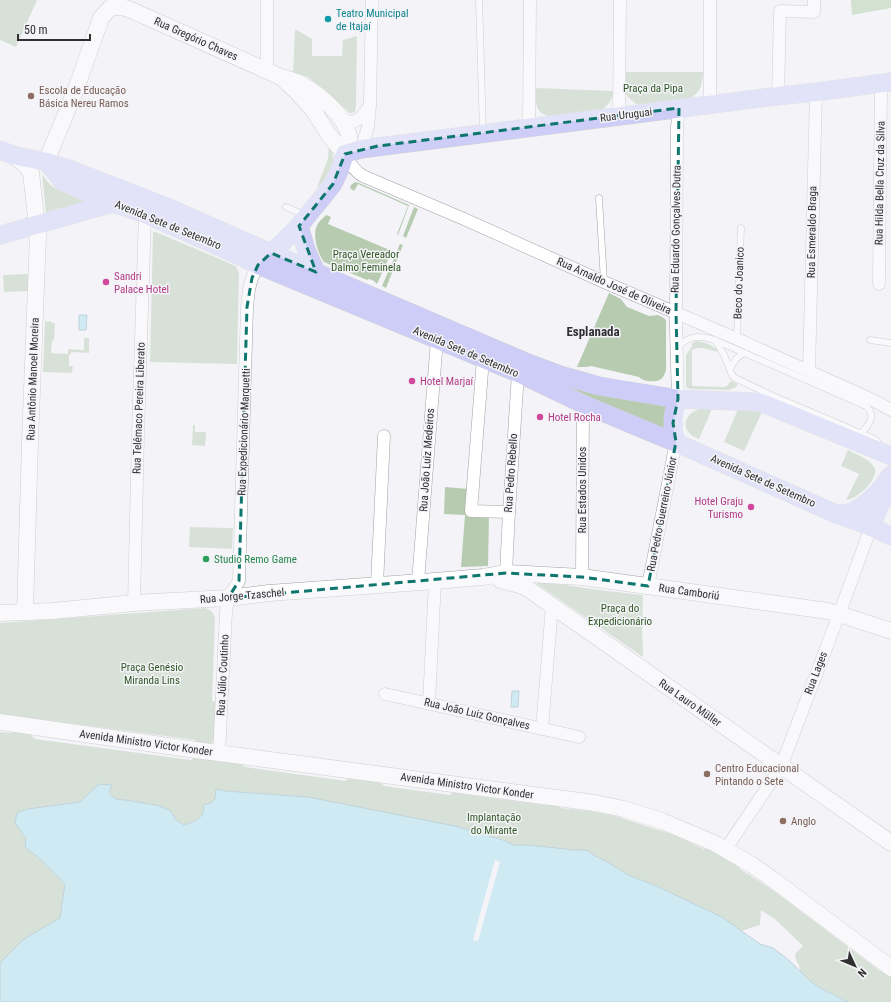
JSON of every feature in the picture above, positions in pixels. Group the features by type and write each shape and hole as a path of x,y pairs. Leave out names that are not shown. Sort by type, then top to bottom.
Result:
{"main road":[{"name":"Rua Gregório Chaves","path":"110,4 116,7 131,5 274,74 297,82 310,89 331,107 343,120 347,131 349,146 353,151"},
{"path":"47,162 76,89 101,18 110,4"},
{"name":"Rua Gregório Chaves","path":"274,74 297,92 314,110 337,145 353,151"},
{"name":"Rua Uruguai","path":"353,151 483,132 816,92 886,82"},
{"path":"265,259 303,221 333,184 340,169 353,151"},
{"name":"Avenida Sete de Setembro","path":"6,153 47,162 69,169 167,207 265,259 437,339 518,373 582,404 676,442 836,514 891,536"},
{"name":"Rua Antônio Manoel Moreira","path":"6,153 27,167 31,173 38,225 25,611"},
{"name":"Avenida Sete de Setembro","path":"47,162 63,182 113,203 145,214 229,251 316,272 521,360 560,375 599,386 678,398 757,402 891,454"},
{"path":"0,235 113,203"},
{"path":"303,221 307,252 316,272"},
{"path":"676,442 673,424 674,411 678,398"},
{"path":"836,514 851,512 868,502 891,475"},
{"name":"Rua Lages","path":"871,527 882,500 891,489"},
{"name":"Rua Camboriú","path":"483,577 506,573 582,577 828,612 839,614 891,631"},
{"name":"Rua Jorge Tzaschel","path":"0,613 228,598 269,593 483,577"},
{"name":"Rua Lauro Müller","path":"483,577 523,586 891,843"},
{"name":"Avenida Ministro Victor Konder","path":"0,722 595,803 624,809 662,821 716,844 752,865 891,968"}],"street":[{"path":"267,0 274,74"},
{"path":"353,151 368,127 370,104 372,0"},
{"path":"529,127 530,0"},
{"path":"619,116 620,0"},
{"path":"710,0 710,104"},
{"path":"778,96 780,11 814,12 814,0"},
{"name":"Rua Hilda Bella Cruz da Silva","path":"878,284 886,82"},
{"name":"Rua Esmeraldo Braga","path":"809,371 816,92"},
{"path":"343,120 353,122 362,117 370,104"},
{"name":"Rua Eduardo Gonçalves Dutra","path":"678,398 676,312 677,127 679,108"},
{"name":"Rua Arnaldo José de Oliveira","path":"353,151 350,165 363,176 737,339 875,401 891,410"},
{"name":"Rua Telêmaco Pereira Liberato","path":"134,603 145,214"},
{"name":"Rua Expedicionário Marquetti","path":"228,598 239,580 247,307 252,278 265,259"},
{"name":"Rua João Luiz Medeiros","path":"418,582 437,339"},
{"path":"483,359 471,510 509,512"},
{"name":"Rua Pedro Rebello","path":"506,573 518,373"},
{"name":"Rua Estados Unidos","path":"582,404 582,577"},
{"path":"377,585 384,436"},
{"name":"Rua Pedro Guerreiro Júnior","path":"648,586 676,442"},
{"name":"Rua Lages","path":"725,850 781,766 871,527"},
{"path":"429,703 435,581"},
{"name":"Rua Júlio Coutinho","path":"219,753 228,598"},
{"name":"Rua João Luiz Gonçalves","path":"385,694 542,729 552,606"},
{"path":"542,729 579,737"}],"lane":[{"path":"479,0 483,132"},
{"path":"599,198 604,282"},
{"path":"286,207 303,221"},
{"name":"Beco do Joanico","path":"737,339 741,228"},
{"path":"676,348 684,341 696,336 716,340 866,406 870,409 872,418 861,434"},
{"path":"716,340 724,354 732,376 735,378 773,396 872,438 891,454"},
{"path":"870,340 891,343"},
{"path":"730,369 737,358 745,353"}],"highlighted area":[{"path":"679,108 676,312 678,399 673,423 676,442 648,586 582,577 506,573 228,598 239,581 247,307 252,278 258,265 271,253 316,272 299,226 333,184 345,154 378,146"}],"green space":[{"path":"0,0 37,0 16,47 0,40"},
{"path":"851,0 891,0 891,8 852,15"},
{"path":"295,29 312,39 312,56 342,56 343,40 357,36 355,112 350,113 308,77 293,73"},
{"name":"Praça da Pipa","path":"626,72 703,72 699,91 694,96 690,98 644,105 636,104 626,94"},
{"path":"536,88 613,91 610,101 603,109 553,117 547,116 539,111 536,103"},
{"path":"329,144 337,166 317,187 328,159"},
{"path":"42,174 53,187 86,202 46,213"},
{"path":"355,182 409,205 398,235 397,234 408,206 358,184 354,191 350,188"},
{"path":"414,207 418,209 406,238 403,236"},
{"name":"Praça Vereador Dalmo Feminela","path":"326,215 331,217 328,224 392,251 377,284 374,281 369,279 367,280 324,262 317,246 315,232 318,224"},
{"path":"153,232 236,266 239,273 237,364 150,362"},
{"path":"400,244 403,245 386,288 382,286"},
{"path":"29,274 28,291 4,292 3,275"},
{"path":"609,293 621,299 627,307 649,316 658,315 666,320 666,370 662,379 648,381 639,377 591,366 577,367"},
{"path":"45,321 55,323 54,340 52,341 51,353 68,354 68,349 84,350 84,338 89,338 89,353 72,352 69,355 69,366 73,366 72,373 43,372"},
{"path":"696,341 709,344 719,352 702,348 692,350 692,385 724,387 731,381 738,384 736,387 729,390 687,388 686,355 692,346 692,343"},
{"path":"538,377 664,403 667,407 664,429"},
{"path":"700,409 712,409 699,439 690,434 687,430 686,422 692,413"},
{"path":"738,409 762,412 744,451 724,442"},
{"path":"193,425 195,425 195,432 206,432 205,446 192,445"},
{"path":"848,450 872,464 875,472 874,477 866,488 856,496 846,500 859,474 841,466"},
{"path":"445,487 469,489 468,515 489,517 488,566 461,567 465,515 444,514"},
{"path":"190,527 233,528 232,549 189,547"},
{"name":"Praça do Expedicionário","path":"539,581 643,595 643,657 537,584"},
{"name":"Praça Genésio Miranda Lins","path":"205,608 212,612 215,619 212,701 216,701 214,740 210,744 198,744 195,740 0,714 0,623"},
{"name":"Implantação do Mirante","path":"15,731 29,733 35,739 191,760 196,755 238,761 245,767 346,781 351,776 379,780 384,786 450,795 457,790 460,790 463,794 544,805 547,803 557,804 561,808 590,811 615,816 674,835 704,849 709,847 739,864 740,869 774,891 880,971 884,970 891,976 891,1002 848,1002 810,981 800,972 799,965 796,960 795,954 803,946 776,920 761,910 760,925 741,931 722,917 652,884 628,875 587,850 574,851 529,845 514,845 503,840 462,828 308,797 225,791 216,789 215,799 197,821 184,825 176,820 171,811 133,801 115,799 109,792 112,785 99,784 80,802 28,809 17,813 15,823 26,838 25,847 65,883 60,918 24,939 0,963 0,732 10,733"}],"water":[{"path":"79,315 87,315 86,330 79,330"},
{"path":"512,691 519,691 518,707 511,707"},
{"path":"99,784 112,785 109,792 115,799 160,806 171,811 176,820 184,825 195,821 201,816 203,813 203,805 211,803 215,799 216,789 225,791 308,797 455,826 503,840 514,845 587,850 628,875 652,884 722,917 760,944 773,948 790,961 810,981 848,1002 0,1002 0,963 24,939 60,918 65,884 40,859 25,847 26,838 15,823 17,813 28,809 80,802"}],"pier":[{"path":"495,860 500,862 478,941 473,940"}],"place":[{"name":"Teatro Municipal de Itajaí","path":"328,19"},
{"name":"Escola de Educação Básica Nereu Ramos","path":"31,96"},
{"name":"Sandri Palace Hotel","path":"106,282"},
{"name":"Hotel Marjaí","path":"412,381"},
{"name":"Hotel Rocha","path":"540,417"},
{"name":"Hotel Graju Turismo","path":"751,507"},
{"name":"Studio Remo Game","path":"206,559"},
{"name":"Centro Educacional Pintando o Sete","path":"707,774"},
{"name":"Anglo","path":"783,821"}],"district":[{"name":"Esplanada","path":"593,331"}]}
